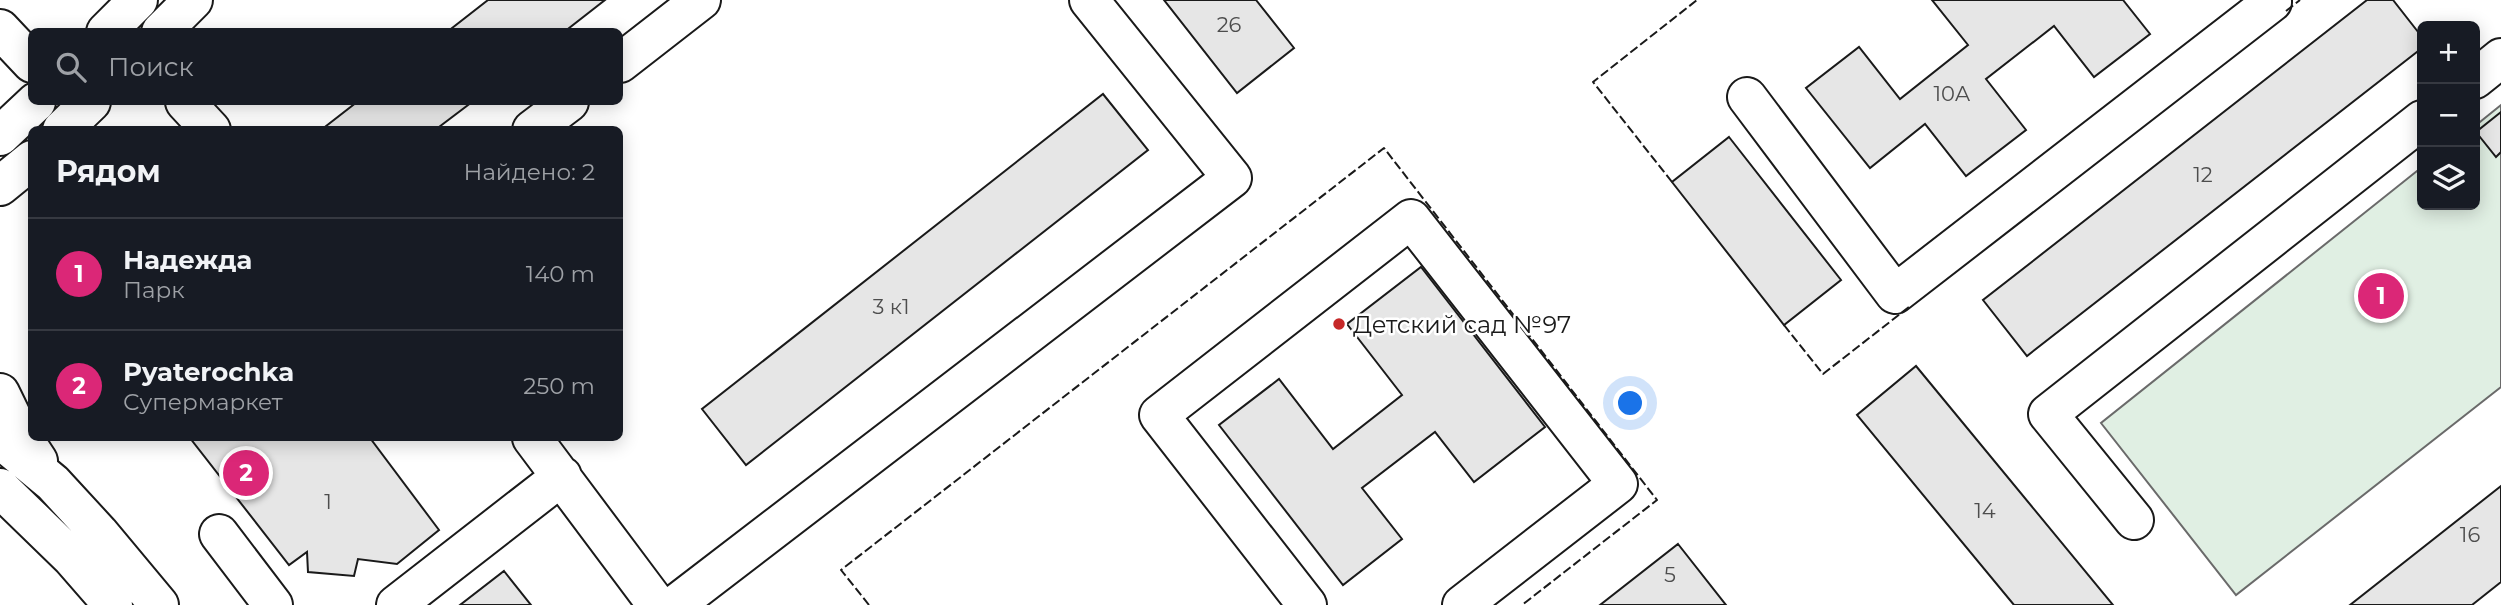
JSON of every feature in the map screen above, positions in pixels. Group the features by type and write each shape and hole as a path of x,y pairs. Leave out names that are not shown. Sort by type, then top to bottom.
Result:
{"main road":[{"path":"113,28 138,0"},
{"path":"165,28 193,0"},
{"path":"623,61 701,0"},
{"path":"675,605 1232,178 1089,0"},
{"path":"1747,97 1895,294 2272,2 2271,0"},
{"path":"0,29 28,59"},
{"path":"2480,75 2501,58"},
{"path":"0,136 33,105"},
{"path":"189,105 207,126"},
{"path":"537,126 565,105"},
{"path":"2134,520 2048,414 2417,124"},
{"path":"1307,605 1159,415 1411,219 1618,484 1462,605"},
{"path":"0,393 19,432 52,483"},
{"path":"0,439 52,483 99,533 159,605"},
{"path":"534,441 657,605"},
{"path":"396,605 562,476"},
{"path":"0,488 72,558 113,605"},
{"path":"219,534 273,605"}],"green space":[{"path":"2501,105 2501,387 2236,595 2101,423 2417,171 2417,210 2480,210 2480,122"}],"building":[{"path":"488,0 605,0 569,28 452,28"},
{"path":"1164,0 1256,0 1294,48 1237,93"},
{"path":"1932,0 2123,0 2150,34 2094,77 2054,26 1986,79 2026,130 1966,176 1925,124 1870,168 1806,88 1859,47 1900,99 1968,45"},
{"path":"2367,0 2393,0 2417,31 2417,52 2027,356 1983,300"},
{"path":"1103,94 1148,150 746,465 702,409"},
{"path":"353,105 468,105 440,126 326,126"},
{"path":"2501,112 2501,152 2496,157 2480,137 2480,129"},
{"path":"1729,137 1841,280 1784,325 1672,182"},
{"path":"1421,267 1545,427 1474,482 1435,432 1362,488 1402,539 1343,585 1219,425 1279,379 1333,449 1402,395 1347,324"},
{"path":"1916,366 2113,605 2014,605 1857,415"},
{"path":"192,441 372,441 439,530 397,564 358,559 354,576 308,572 307,552 289,565"},
{"path":"2501,486 2501,582 2472,605 2350,605"},
{"path":"1678,544 1726,605 1600,605"},
{"path":"504,571 531,605 460,605"}],"fence":[{"path":"1672,182 1593,82 1697,0"},
{"path":"2286,11 2300,0"},
{"path":"869,605 841,570 1384,148 1657,500 1522,605"},
{"path":"1784,325 1823,374 1909,307"}],"place":[{"name":"Надежда","path":"2381,296"},
{"name":"Детский сад №97","path":"1339,324"},
{"name":"Pyaterochka","path":"246,473"}]}
